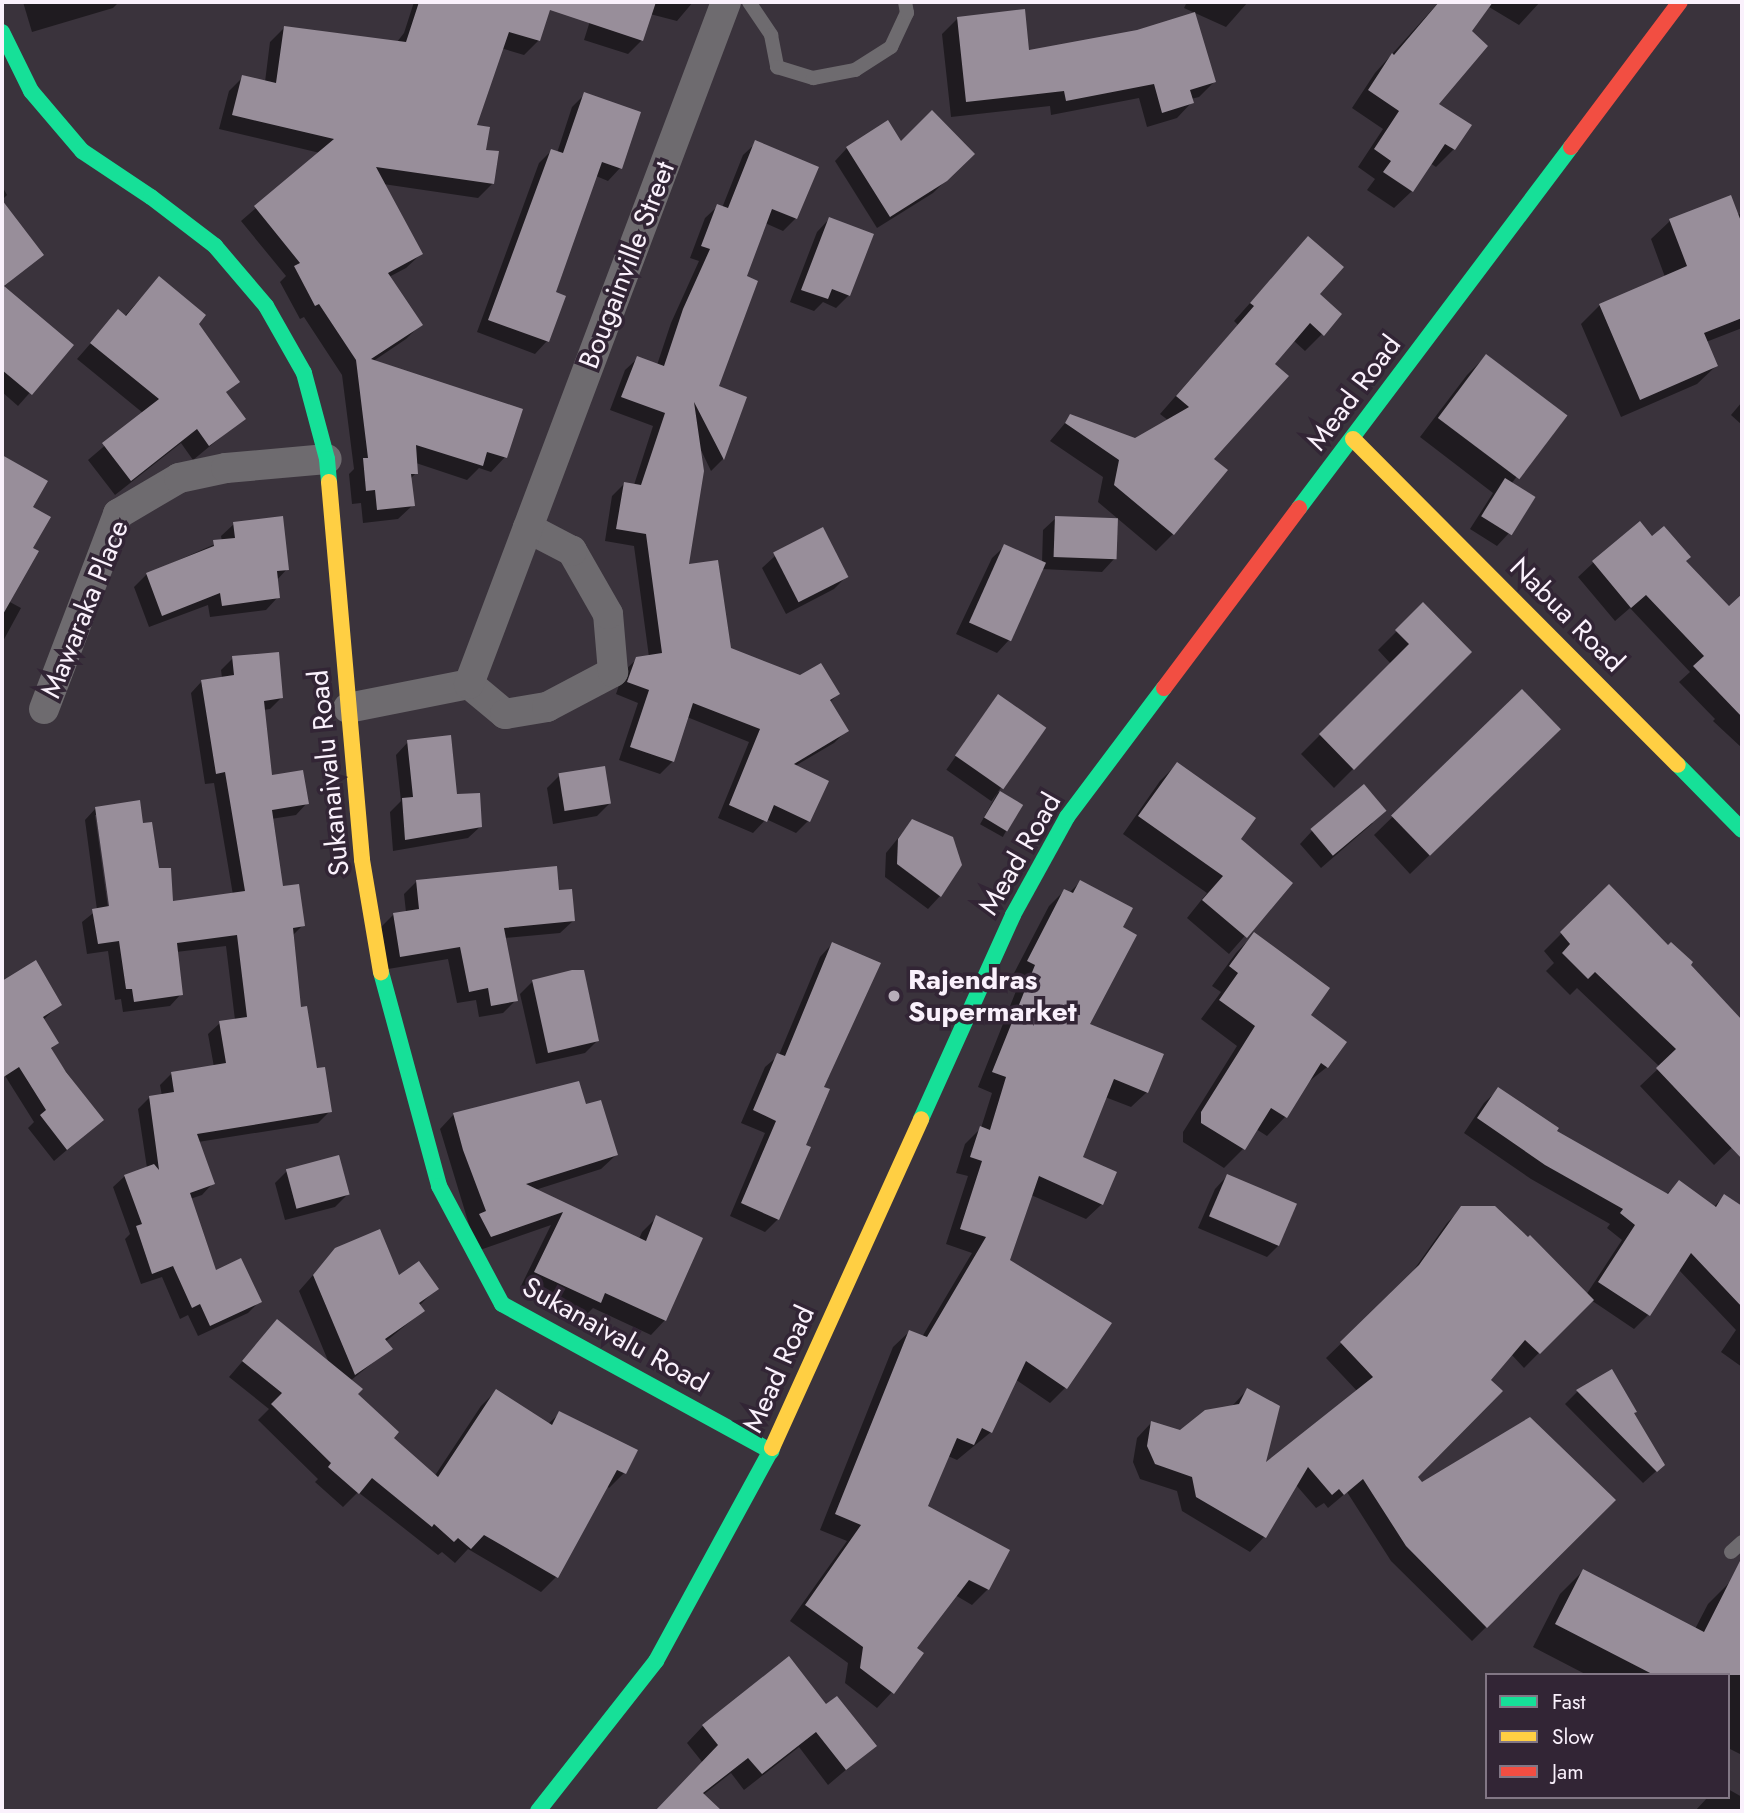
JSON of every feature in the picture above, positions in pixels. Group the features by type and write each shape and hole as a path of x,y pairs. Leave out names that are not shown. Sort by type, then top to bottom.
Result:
{"main road":[{"name":"Mead Road","path":"538,1811 656,1661 771,1451 1013,915 1067,817 1680,2"},
{"name":"Sukanaivalu Road","path":"2,32 31,91 82,151 151,197 215,246 266,306 304,373 327,459 362,860 379,965 439,1186 502,1304 771,1451"},
{"name":"Nabua Road","path":"1353,439 1382,465 1742,830"}],"street":[{"name":"Bougainville Street","path":"469,684 726,2"},
{"name":"Mawaraka Place","path":"44,709 118,514 179,478 226,468 327,459"},
{"path":"348,708 469,684 505,714 547,707 613,672 608,614 572,551 528,528"}],"lane":[{"path":"749,2 771,35 777,67 813,78 855,71 891,47 907,13 905,2"}],"building":[{"path":"419,2 656,2 643,41 550,10 540,41 509,32 477,125 490,127 486,150 499,151 494,184 376,167 423,254 388,273 423,325 371,359 523,409 507,458 487,452 483,466 416,445 418,474 411,474 415,506 377,510 375,490 366,491 363,458 368,458 356,360 319,304 315,306 294,266 300,263 254,206 334,139 232,115 242,75 276,83 284,26 406,42"},
{"path":"1439,2 1493,2 1472,31 1488,46 1439,104 1472,125 1455,150 1445,144 1413,192 1383,172 1391,161 1374,149 1399,111 1368,90 1392,53 1394,55"},
{"path":"1025,9 1029,50 1137,30 1195,12 1216,82 1190,90 1194,103 1162,113 1154,84 1066,101 1064,91 966,102 957,17"},
{"path":"584,92 641,112 622,169 602,162 556,292 566,296 549,342 488,320 551,149 563,153"},
{"path":"932,110 975,154 947,181 890,217 846,147 888,120 901,141"},
{"path":"755,140 819,167 797,219 772,209 747,276 758,281 719,386 747,397 724,460 694,402 704,471 689,564 718,560 731,648 800,675 821,663 840,694 830,700 849,731 794,764 829,781 810,822 774,805 767,822 729,805 760,729 693,703 674,762 630,747 649,690 627,682 636,657 662,653 646,534 616,529 624,482 641,485 665,413 621,397 637,356 664,366 683,309 710,249 701,246 717,204 728,208"},
{"path":"1731,195 1742,224 1742,318 1704,333 1718,366 1640,400 1599,304 1687,266 1669,219"},
{"path":"2,200 44,255 4,286 74,345 32,395 2,370"},
{"path":"829,217 874,234 850,296 832,289 828,299 801,290"},
{"path":"1308,236 1344,267 1320,294 1342,314 1324,336 1310,323 1275,364 1289,376 1214,459 1228,470 1174,535 1114,485 1119,460 1065,423 1070,414 1135,438 1189,407 1176,396 1254,306 1250,303"},
{"path":"159,276 206,315 199,324 240,382 226,392 246,419 209,446 197,429 131,481 102,443 159,399 90,343 118,309 126,316"},
{"path":"1486,354 1567,415 1519,479 1438,418"},
{"path":"2,455 48,481 33,507 51,517 33,548 39,551 2,616"},
{"path":"1505,478 1536,497 1512,535 1481,516"},
{"path":"283,516 289,570 277,571 280,598 222,606 220,593 162,616 146,573 214,546 213,540 235,538 233,522"},
{"path":"1055,516 1118,518 1117,559 1054,557"},
{"path":"1640,521 1652,536 1664,526 1691,557 1686,561 1729,606 1742,594 1742,717 1693,666 1704,656 1646,595 1631,608 1592,561"},
{"path":"823,527 848,577 799,602 773,552"},
{"path":"1004,544 1046,563 1011,641 969,623"},
{"path":"1423,602 1472,652 1354,770 1319,734 1409,644 1395,630"},
{"path":"279,652 283,698 264,701 272,775 303,770 309,804 272,810 283,886 299,884 305,926 293,928 301,1007 307,1006 317,1068 325,1067 332,1112 197,1134 215,1184 190,1193 216,1270 241,1258 262,1302 210,1326 200,1304 192,1308 173,1266 152,1274 136,1226 142,1224 124,1175 154,1164 159,1170 149,1096 174,1092 171,1072 226,1063 219,1021 247,1017 237,935 177,943 183,995 134,1002 132,989 126,989 119,941 98,944 92,909 109,906 95,807 140,800 143,823 152,822 159,868 171,868 173,901 245,891 225,772 216,774 201,680 234,675 232,656"},
{"path":"1522,689 1561,729 1430,856 1391,815"},
{"path":"998,694 1046,728 1003,789 955,755"},
{"path":"451,735 457,794 480,793 482,827 405,840 402,798 413,797 407,740"},
{"path":"1177,762 1256,818 1241,839 1293,883 1247,938 1202,900 1223,876 1138,816"},
{"path":"605,766 611,804 565,811 559,773"},
{"path":"1364,784 1386,811 1333,856 1310,829"},
{"path":"1000,791 1023,805 1007,831 984,818"},
{"path":"912,819 953,837 962,865 941,897 897,864 898,839"},
{"path":"557,866 559,890 572,889 575,921 504,928 518,1001 491,1006 488,988 469,992 460,947 400,957 393,913 419,909 416,880"},
{"path":"1080,880 1133,908 1123,927 1137,935 1090,1024 1164,1054 1148,1093 1114,1079 1083,1157 1117,1172 1103,1205 1039,1176 1010,1260 1112,1323 1067,1389 1026,1361 992,1433 982,1428 974,1445 957,1438 928,1506 1010,1550 989,1590 969,1580 917,1648 924,1653 894,1694 860,1668 863,1647 805,1605 861,1525 835,1514 909,1330 927,1337 986,1237 960,1229 982,1161 970,1157 980,1126 990,1130 1006,1077 992,1072 1035,965 1027,961 1064,889 1073,893"},
{"path":"1609,884 1668,945 1671,942 1693,962 1691,965 1742,1020 1742,1159 1656,1068 1676,1049 1595,972 1588,979 1562,953 1570,944 1560,932"},
{"path":"1254,932 1330,988 1311,1015 1347,1042 1328,1068 1321,1063 1287,1118 1271,1108 1245,1150 1201,1123 1201,1112 1255,1026 1219,1000 1238,973 1229,966"},
{"path":"832,942 881,963 824,1087 830,1089 806,1145 811,1147 779,1220 741,1203 776,1121 753,1110 777,1053 785,1056"},
{"path":"36,960 62,1005 43,1017 59,1043 51,1048 66,1072 104,1120 67,1150 40,1115 46,1110 19,1067 2,1078 2,981"},
{"path":"572,970 584,970 599,1041 548,1053 532,980"},
{"path":"579,1081 586,1104 601,1100 618,1155 526,1184 646,1241 656,1215 703,1238 666,1321 605,1293 601,1303 534,1272 563,1212 491,1237 479,1214 486,1211 463,1150 453,1113"},
{"path":"1498,1087 1559,1128 1557,1131 1668,1194 1679,1180 1716,1207 1724,1194 1742,1206 1742,1307 1691,1253 1650,1316 1598,1282 1635,1225 1620,1213 1623,1209 1545,1165 1477,1118"},
{"path":"339,1155 350,1195 296,1209 286,1169"},
{"path":"1227,1174 1297,1204 1279,1246 1209,1216"},
{"path":"1461,1206 1495,1206 1528,1237 1530,1235 1594,1300 1540,1354 1525,1340 1491,1380 1503,1391 1418,1477 1422,1482 1530,1417 1616,1500 1487,1628 1406,1546 1363,1479 1344,1495 1339,1489 1332,1495 1308,1467 1266,1538 1196,1497 1192,1477 1155,1464 1147,1446 1151,1421 1180,1430 1205,1410 1239,1404 1247,1388 1280,1406 1266,1462 1373,1377 1340,1342 1419,1265"},
{"path":"380,1229 399,1275 419,1261 439,1289 419,1303 425,1311 385,1339 393,1349 355,1375 313,1275 335,1248"},
{"path":"277,1319 363,1389 358,1394 399,1432 394,1438 438,1477 496,1389 552,1425 559,1411 638,1450 626,1474 617,1470 558,1578 484,1535 471,1549 458,1538 454,1542 434,1524 432,1527 372,1478 359,1494 328,1467 331,1463 271,1404 282,1393 242,1361"},
{"path":"1612,1369 1665,1465 1657,1472 1576,1390"},
{"path":"1742,1557 1742,1675 1650,1673 1555,1624 1583,1569 1704,1632"},
{"path":"789,1656 826,1704 837,1696 877,1746 846,1770 816,1732 762,1774 748,1758 703,1793 722,1811 655,1811 718,1745 702,1725"}],"traffic: fast":[{"path":"2,32 31,91 82,151 151,197 215,246 266,306 304,373 327,459 329,482"},
{"path":"1299,508 1571,147"},
{"path":"921,1119 1013,915 1067,817 1164,688"},
{"path":"1678,765 1742,830"},
{"path":"381,972 439,1186 502,1304 771,1451"},
{"path":"538,1811 656,1661 772,1448"}],"traffic: slow":[{"path":"1353,439 1678,765"},
{"path":"329,482 362,860 381,972"},
{"path":"772,1448 921,1119"}],"traffic: jam":[{"path":"1571,147 1680,2"},
{"path":"1164,688 1299,508"}],"place":[{"name":"Rajendras Supermarket","path":"894,996"}]}
